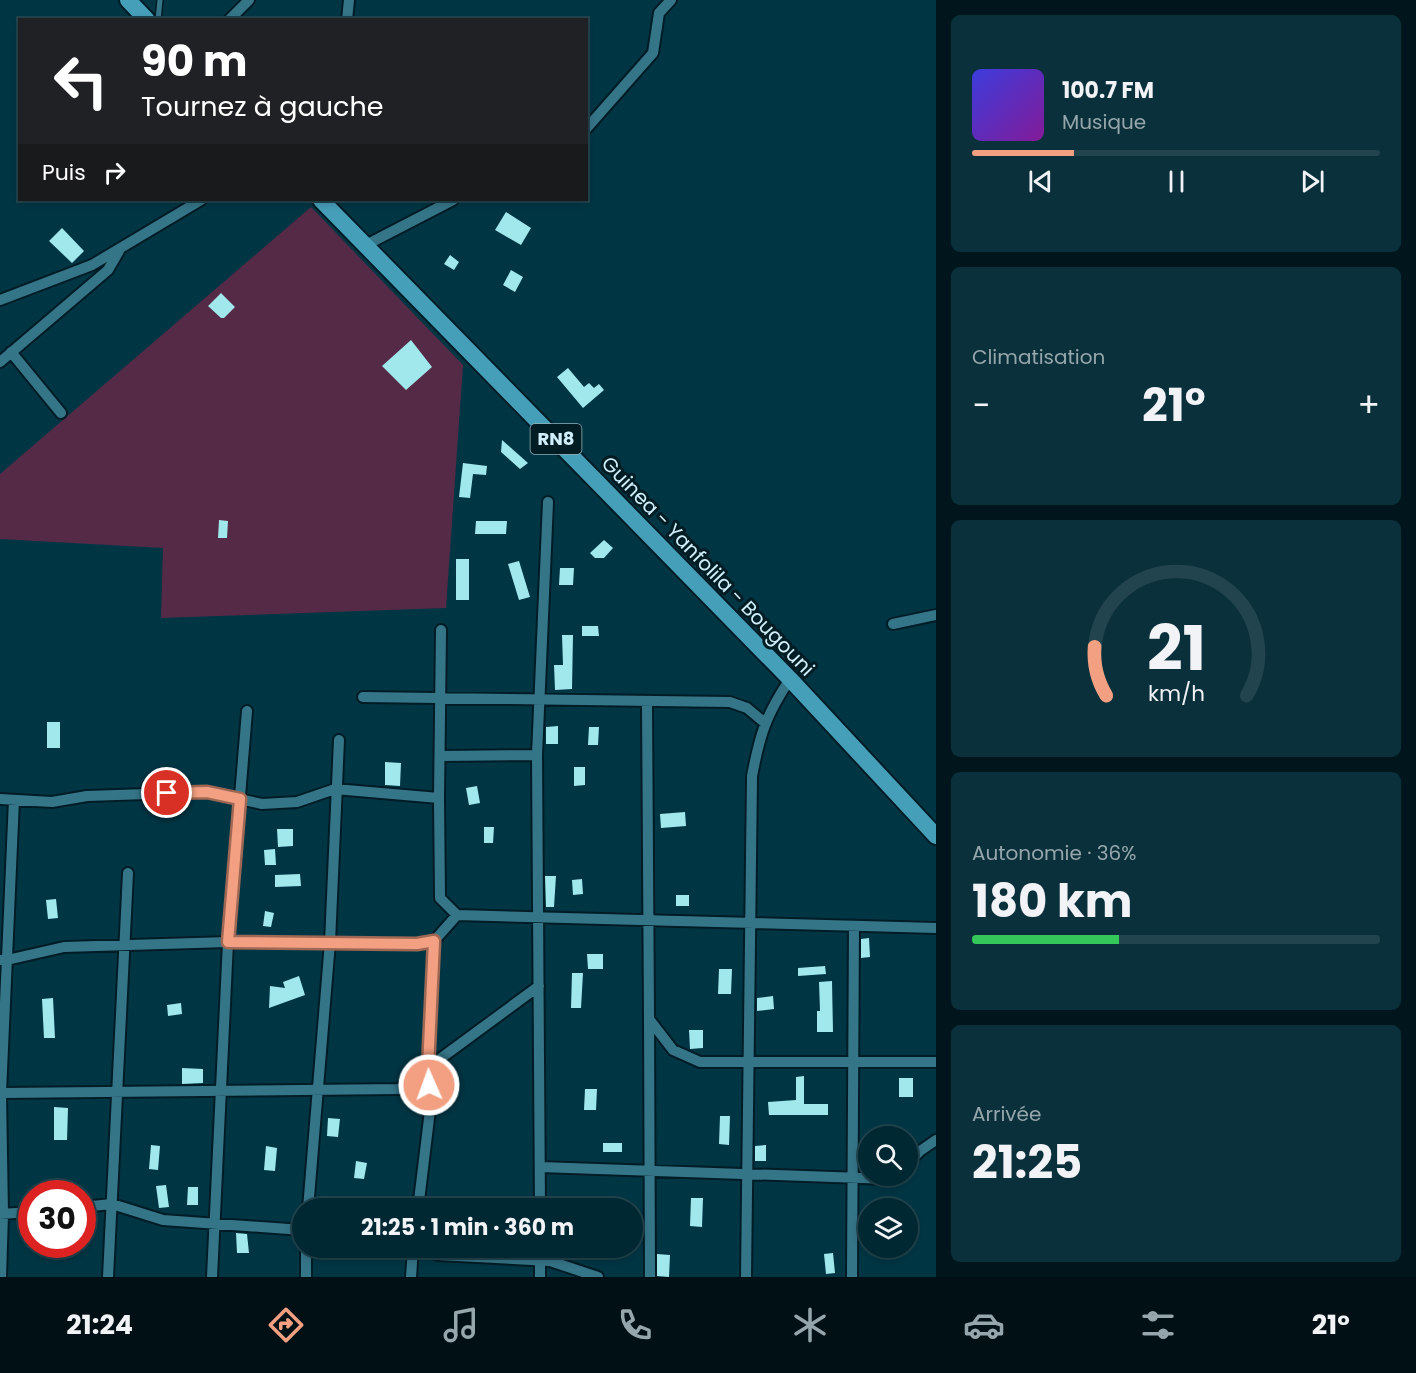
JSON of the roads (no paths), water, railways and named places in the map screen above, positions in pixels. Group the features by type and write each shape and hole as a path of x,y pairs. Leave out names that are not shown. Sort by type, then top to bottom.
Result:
{"main road":[{"path":"128,0 145,18"},
{"name":"Guinea - Yanfolila - Bougouni","path":"322,201 790,679 936,836"}],"street":[{"path":"231,18 249,0"},
{"path":"348,18 349,0"},
{"path":"588,127 653,53 659,13 670,0"},
{"path":"0,300 92,265 199,201"},
{"path":"366,245 451,201"},
{"path":"0,362 108,270 121,248"},
{"path":"11,352 62,412"},
{"path":"540,1198 537,755 548,502"},
{"path":"893,624 936,615"},
{"path":"441,630 440,898 457,915 936,928"},
{"path":"746,1277 752,776 765,723 773,704 790,679"},
{"path":"363,697 730,702 747,708 765,723"},
{"path":"647,701 650,1277"},
{"path":"212,1277 228,942 247,711"},
{"path":"309,1198 330,942 335,789 339,740"},
{"path":"441,756 537,755"},
{"path":"0,799 52,802 87,796 207,792 262,804 297,802 335,789 439,798"},
{"path":"0,1277 4,960 14,800"},
{"path":"108,1277 128,873"},
{"path":"4,960 64,947 228,942 417,944 434,941 457,915"},
{"path":"852,1277 854,926"},
{"path":"419,1198 431,1102 428,1068 434,941"},
{"path":"1,1093 399,1089 539,986"},
{"path":"649,1019 673,1050 700,1062 936,1062"},
{"path":"918,1155 936,1140"},
{"path":"540,1167 858,1178"},
{"path":"96,1206 112,1204 163,1220 292,1229"},
{"path":"2,1214 18,1213"},
{"path":"306,1258 306,1277"},
{"path":"411,1277 412,1258"},
{"path":"499,1258 550,1261 598,1277"},
{"path":"540,1260 540,1277"}],"lane":[{"path":"158,18 160,0"}]}
